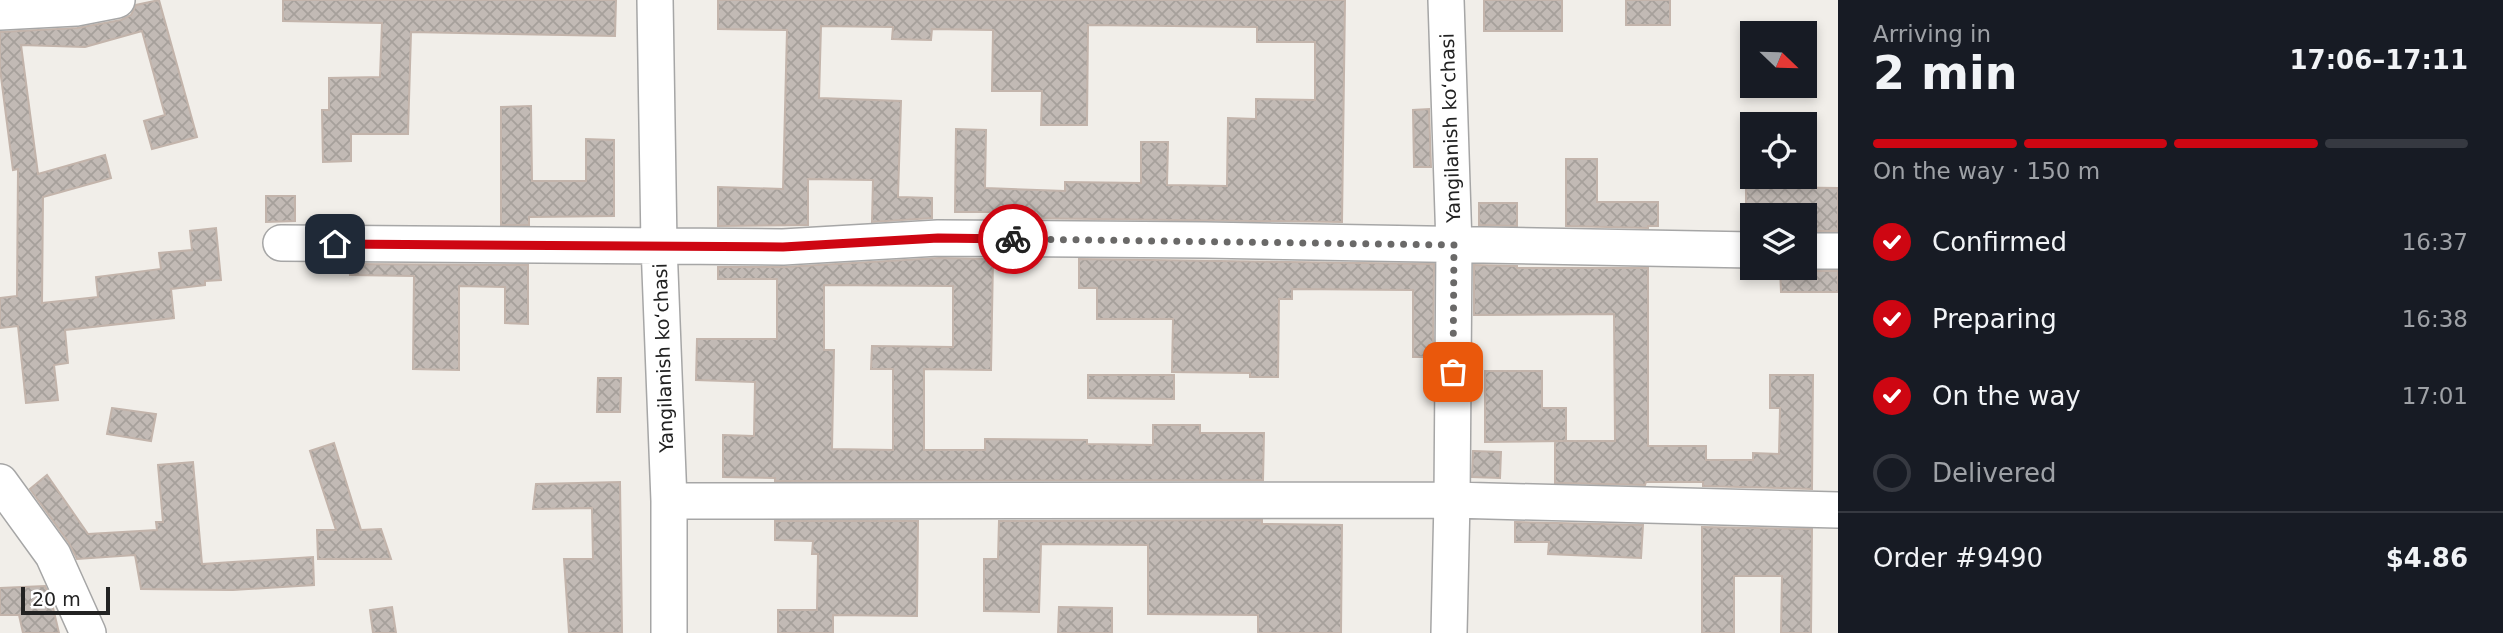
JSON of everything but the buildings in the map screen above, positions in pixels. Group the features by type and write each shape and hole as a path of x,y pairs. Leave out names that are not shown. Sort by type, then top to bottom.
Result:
{"street":[{"path":"0,12 76,8 117,0"},
{"name":"Yangilanish koʻchasi","path":"655,0 659,245 669,501 670,633"},
{"name":"Yangilanish koʻchasi","path":"1446,0 1454,245 1448,633"},
{"path":"281,243 783,247 951,238 1740,250"},
{"path":"1817,251 1838,251"},
{"path":"0,482 53,555 88,633"},
{"path":"669,501 1452,499 1838,509"}],"way so far":[{"path":"1013,239 1454,245 1453,372"}],"route":[{"path":"335,244 783,247 938,238 1013,239"}]}
